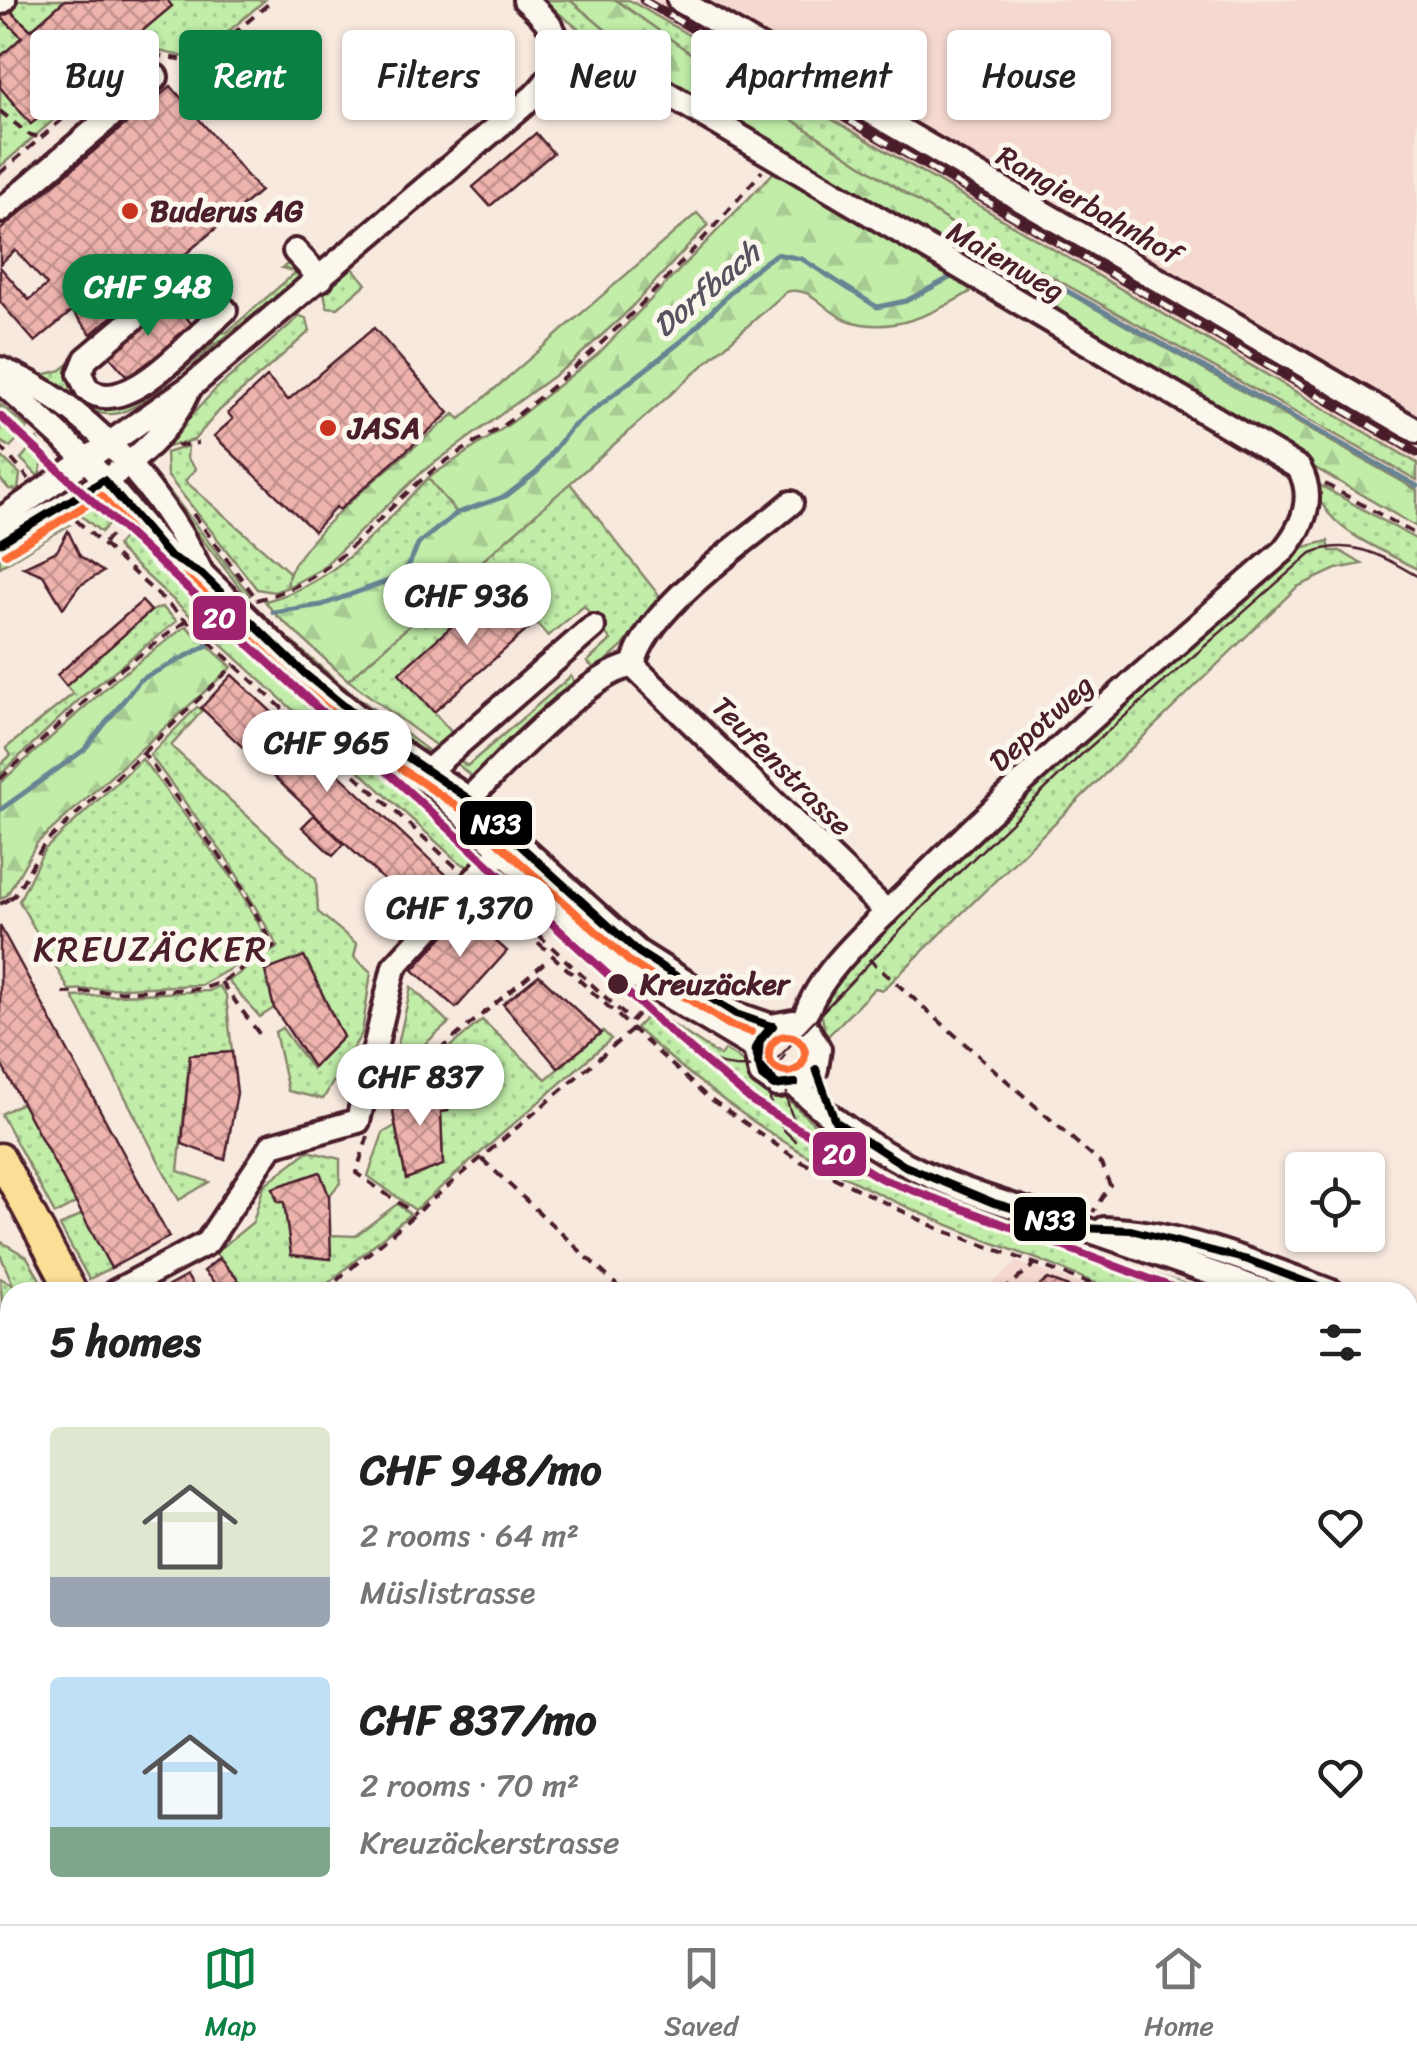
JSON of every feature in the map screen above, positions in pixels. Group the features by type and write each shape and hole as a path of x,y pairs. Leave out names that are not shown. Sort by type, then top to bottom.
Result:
{"main road":[{"path":"0,1158 67,1282"}],"street":[{"path":"525,0 553,30"},
{"name":"Rangierbahnhof","path":"679,0 1417,431"},
{"path":"35,488 88,461 190,387 535,95"},
{"name":"Maienweg","path":"671,98 1299,468"},
{"path":"0,211 107,120"},
{"path":"295,251 320,279"},
{"path":"198,281 168,290 86,359 80,374 87,389 104,396 134,392 225,310"},
{"path":"0,369 25,379 108,446 177,528 202,574"},
{"path":"0,380 88,461 168,555 245,604 260,634 407,756 500,852 635,976 755,1048"},
{"path":"0,543 125,465 174,422 190,387"},
{"path":"0,520 51,474 54,457 42,421"},
{"name":"Depotweg","path":"803,1026 814,993 887,912 1069,736 1282,551 1297,534 1305,510 1307,487 1299,468"},
{"path":"469,799 502,762 594,686 631,666 646,636 669,608 791,502"},
{"path":"429,770 593,627"},
{"path":"564,652 594,686"},
{"name":"Teufenstrasse","path":"631,666 887,912"},
{"path":"407,756 469,799 638,952 714,1003 771,1026 803,1026 816,1038 816,1069 836,1121"},
{"path":"134,1282 208,1243 272,1145 358,1121 394,967 500,852"},
{"path":"771,1026 755,1048 758,1067 766,1079 795,1085 836,1121 905,1166 994,1203 1238,1282"},
{"path":"795,1085 816,1069"},
{"path":"1080,1228 1131,1230 1248,1260 1284,1282"}],"path":[{"path":"0,112 28,134 40,138"},
{"path":"183,502 245,604 291,591 330,568 426,476 517,416 596,350 772,160"},
{"path":"169,448 198,443"},
{"path":"0,446 25,471 35,488"},
{"path":"1299,468 1417,535"},
{"path":"63,516 80,521 464,874"},
{"path":"0,779 118,672 190,622"},
{"path":"0,904 16,896 44,844 235,664"},
{"path":"61,994 202,989 221,982 274,947 237,878 144,753"},
{"path":"480,890 704,1094 798,1160 885,1206 1086,1282"},
{"path":"9,899 12,906"},
{"path":"512,910 632,1021"},
{"path":"855,947 1101,1164 1110,1185 1104,1200 1080,1228"},
{"path":"378,1100 552,957"},
{"path":"221,982 263,1039"},
{"path":"335,1282 632,1030"},
{"path":"370,1132 356,1173 415,1214"},
{"path":"482,1159 613,1282"},
{"path":"1014,1282 1035,1264"}],"shaded area":[{"path":"542,0 1417,0 1417,527 770,151 725,120 927,120 927,30 691,30 691,97 671,83 671,30 582,30"},
{"path":"1017,1262 1076,1282 993,1282"}],"green space":[{"path":"14,0 65,0 31,30 7,8"},
{"path":"167,0 265,0 230,30 179,30 179,56 159,51 159,30 144,30 171,6"},
{"path":"542,0 570,0 606,30 580,30"},
{"path":"570,0 616,0 658,30 606,30"},
{"path":"616,0 629,0 691,36 691,54 671,39 671,30 658,30"},
{"path":"0,16 22,37 0,57"},
{"path":"671,39 691,54 691,97 671,83"},
{"path":"0,87 30,124 53,120 0,167"},
{"path":"725,120 792,120 997,253 1417,490 1417,527 770,151"},
{"path":"792,120 833,120 1417,463 1417,480 1025,262 997,253"},
{"path":"775,171 979,287 916,318 882,325 847,320 811,295 786,292 348,680 273,612 322,605 404,575 419,543 457,513 428,478 511,423 598,354"},
{"path":"697,213 708,225 623,316 570,364 422,472 321,569 288,587 292,570 306,547 356,496 454,414 460,419"},
{"path":"289,263 300,273 299,279 177,375 172,369 190,354 201,354 214,343 204,341 213,333 227,332 296,272 282,268"},
{"path":"352,267 366,284 338,308 327,307 324,292"},
{"path":"300,316 307,319 310,331 220,410 194,440 160,449 216,389"},
{"path":"79,356 88,396 161,374 168,382 130,408 104,414 77,402 39,376 61,370"},
{"path":"0,404 28,428 10,447 0,441"},
{"path":"37,439 44,453 39,477 21,459"},
{"path":"188,446 187,458 196,469 185,481 289,572 288,587 274,592 257,589 167,475 166,453"},
{"path":"0,455 20,474 18,490 9,489 0,479"},
{"path":"428,478 457,513 419,543 404,575 322,605 273,612 265,601 290,593 335,568"},
{"path":"1311,480 1417,540 1417,569 1340,525 1318,498"},
{"path":"569,482 661,598 622,647 596,670 587,662 611,640 584,606 548,636 500,583 399,673 454,735 439,748 348,680"},
{"path":"170,492 250,595 247,597 167,494"},
{"path":"104,503 121,512 101,532 73,509"},
{"path":"55,520 69,525 0,567 0,554"},
{"path":"134,525 221,613 463,830 475,847 471,869 455,859 119,550 117,545"},
{"path":"1328,541 1330,551 1340,551 1362,564 1336,569 1297,587 883,990 875,988 826,1038 821,1011 835,984 929,881 1293,550"},
{"path":"162,607 177,621 82,697 0,775 0,765 11,755 6,748 73,694 66,686 151,611"},
{"path":"267,620 339,683 430,752 419,749 330,681 264,623"},
{"path":"186,626 232,667 37,843 7,895 0,899 0,783 116,679"},
{"path":"571,676 577,687 474,779 453,760 456,757 467,766"},
{"path":"197,707 203,710 171,746 316,879 318,912 357,944 354,957 371,972 362,1033 323,1099 288,1091 275,1032 282,1028 312,1069 343,1037 305,957 265,971 274,1008 260,1017 228,981 278,947 232,866 150,755"},
{"path":"142,759 234,880 271,946 201,985 69,990 19,901 44,850"},
{"path":"506,876 527,885 510,905 487,884"},
{"path":"219,986 226,995 232,1052 190,1055 178,1171 209,1182 179,1200 73,997 209,991"},
{"path":"411,987 449,1023 402,1064 394,1062"},
{"path":"652,1011 720,1056 725,1050 764,1078 834,1142 910,1188 1038,1238 1179,1282 1096,1282 922,1214 775,1136 683,1069 636,1028"},
{"path":"482,1020 546,1079 603,1031 611,1039 415,1210 368,1176 383,1133 395,1126 406,1178 443,1165 441,1112 448,1111 450,1091 425,1087 427,1066"},
{"path":"22,1103 76,1203 55,1214 1,1114"},
{"path":"308,1151 340,1159 340,1183 329,1196 319,1172 273,1188 277,1202 284,1202 292,1255 330,1235 355,1236 397,1204 410,1214 330,1282 240,1282 215,1253 253,1222 264,1185"},
{"path":"82,1214 111,1268 89,1279 60,1226"},
{"path":"0,1241 27,1257 41,1282 12,1282 0,1254"}],"building":[{"path":"65,0 167,0 172,6 143,30 31,30"},
{"path":"0,1 31,30 30,120 36,120 31,124 0,87 0,57 22,37 0,16"},
{"name":"Buderus AG","path":"171,86 179,95 179,120 200,120 260,191 91,334 72,311 35,342 0,302 0,267 29,300 47,285 15,250 0,264 0,230 131,120 159,120 159,96"},
{"path":"536,133 553,153 490,206 473,187"},
{"path":"166,295 192,324 175,338 180,345 132,382 103,349"},
{"name":"JASA","path":"374,328 449,413 339,510 336,507 314,531 214,436 233,419 228,413 267,377 288,400"},
{"path":"68,531 80,556 103,572 79,586 63,608 43,575 23,567 57,551"},
{"path":"500,583 535,623 434,712 399,673"},
{"path":"142,601 151,611 66,686 57,675"},
{"path":"232,675 453,881 421,915 201,708"},
{"path":"314,815 344,844 333,856 302,827"},
{"path":"464,913 507,951 456,1008 413,970"},
{"path":"0,926 169,1237 111,1268 0,1062"},
{"path":"304,956 343,1037 313,1067 274,1008 265,971"},
{"path":"539,975 601,1033 558,1068 503,1004"},
{"path":"232,1052 237,1093 225,1160 182,1144 190,1055"},
{"path":"398,1088 449,1093 448,1111 441,1112 443,1165 406,1179 393,1113"},
{"path":"320,1172 329,1196 331,1259 291,1255 284,1202 278,1202 273,1188"},
{"path":"219,1258 240,1282 214,1282 204,1271"}],"waterway":[{"name":"Dorfbach","path":"273,612 322,605 404,575 419,543 457,513 506,496 537,472 571,428 683,340 750,273 776,254 802,259 877,307 906,301 957,274"},
{"name":"Dorfbach","path":"970,266 1008,258 1417,486"},
{"name":"Dorfbach","path":"0,810 84,750 140,680 208,645"}],"tram line":[{"path":"684,1043 729,1066 753,1066 779,1057 924,906 1083,753 1311,553 1353,548 1417,576"},
{"path":"808,1046 790,1074 788,1101 799,1126 824,1148"},
{"path":"785,1055 772,1077 770,1100 778,1122 796,1141"}],"railway":[{"path":"643,0 1417,453"}],"transit line":[{"name":"20","path":"0,416 666,1028 752,1101 880,1178 1158,1282"},
{"name":"N33","path":"0,543 104,480 168,555 202,574 305,674 407,757 469,799 638,952 736,1014 771,1026"},
{"path":"6,554 101,496 160,565 194,584 297,684 399,767 461,809 630,962 729,1025 751,1032"},
{"name":"N33","path":"771,1026 755,1048 762,1077 774,1086 795,1083"},
{"name":"N33","path":"773,1026 760,1040 758,1064 777,1085 795,1083"},
{"path":"787,1036 800,1041 805,1054 800,1067 787,1072 774,1067 769,1054 774,1041 787,1036"},
{"name":"N33","path":"816,1069 835,1121 905,1166 994,1203 1080,1228 1131,1230 1248,1260 1306,1282"}],"place":[{"name":"Buderus AG","path":"130,211"},
{"name":"JASA","path":"328,428"},
{"name":"Kreuzäcker","path":"618,984"}],"district":[{"name":"KREUZÄCKER","path":"151,949"}]}
